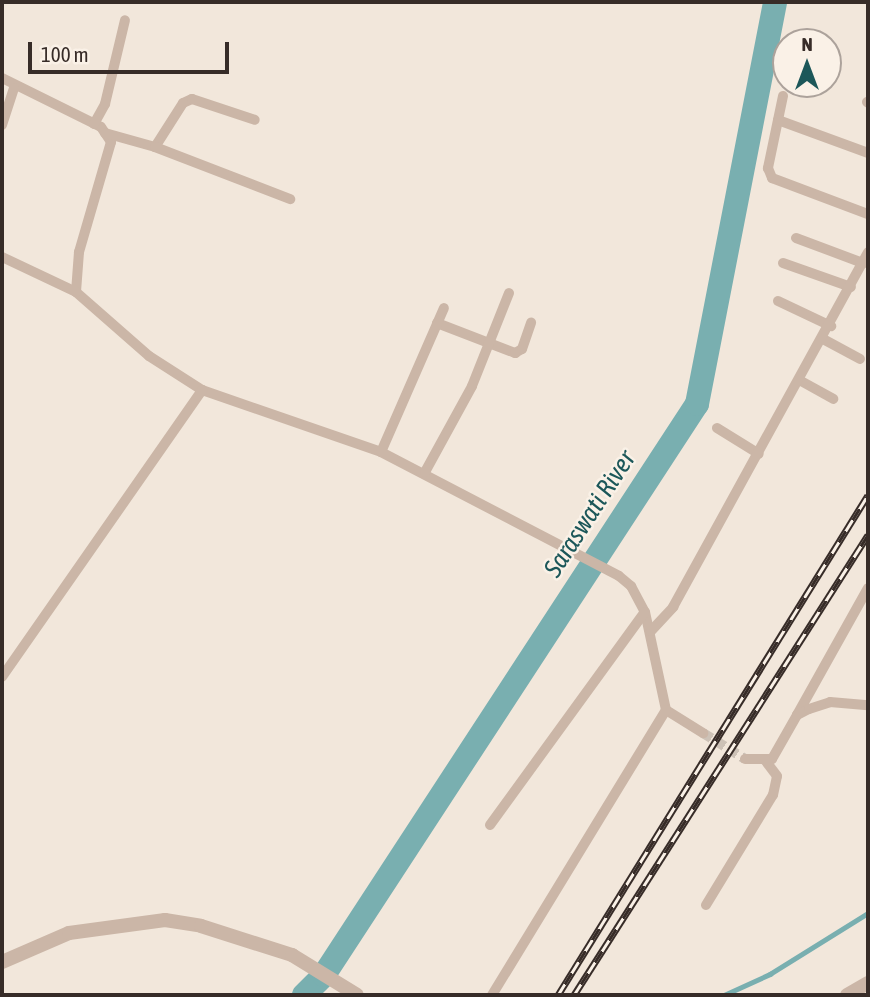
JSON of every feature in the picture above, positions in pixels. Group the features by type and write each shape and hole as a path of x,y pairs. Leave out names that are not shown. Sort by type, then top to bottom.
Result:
{"street":[{"path":"94,124 105,104 125,20"},
{"path":"2,78 14,88 94,124 111,142 79,252 76,292"},
{"path":"2,125 14,88"},
{"path":"783,98 768,168 772,178 868,214"},
{"path":"155,147 183,103 192,99 255,120"},
{"path":"778,120 868,153"},
{"path":"105,133 155,147 290,199"},
{"path":"796,238 863,263"},
{"path":"651,631 673,607 801,381 868,252"},
{"path":"2,257 76,292 149,356 202,390 381,452 425,472 590,558 631,586 645,612 651,631 666,710 492,995"},
{"path":"783,263 851,287"},
{"path":"425,472 490,343 509,293"},
{"path":"778,300 831,326"},
{"path":"381,452 444,308"},
{"path":"437,323 519,352 531,323"},
{"path":"823,339 860,359"},
{"path":"801,381 833,399"},
{"path":"2,677 202,390"},
{"path":"718,428 760,454"},
{"path":"746,759 765,760 778,753 868,588"},
{"path":"490,825 645,612"},
{"path":"797,715 830,702 868,705"},
{"path":"666,710 703,733"},
{"path":"706,905 773,795 777,776 765,760"},
{"path":"2,962 69,933 165,919 233,934 292,955 357,995"},
{"path":"847,995 868,983"}],"waterway":[{"name":"Saraswati River","path":"304,995 324,975 697,404 775,2"},
{"path":"724,995 770,974 868,913"}],"tunnel":[{"path":"703,733 745,759"}],"railway":[{"path":"558,995 868,495"},
{"path":"574,995 868,535"}]}
